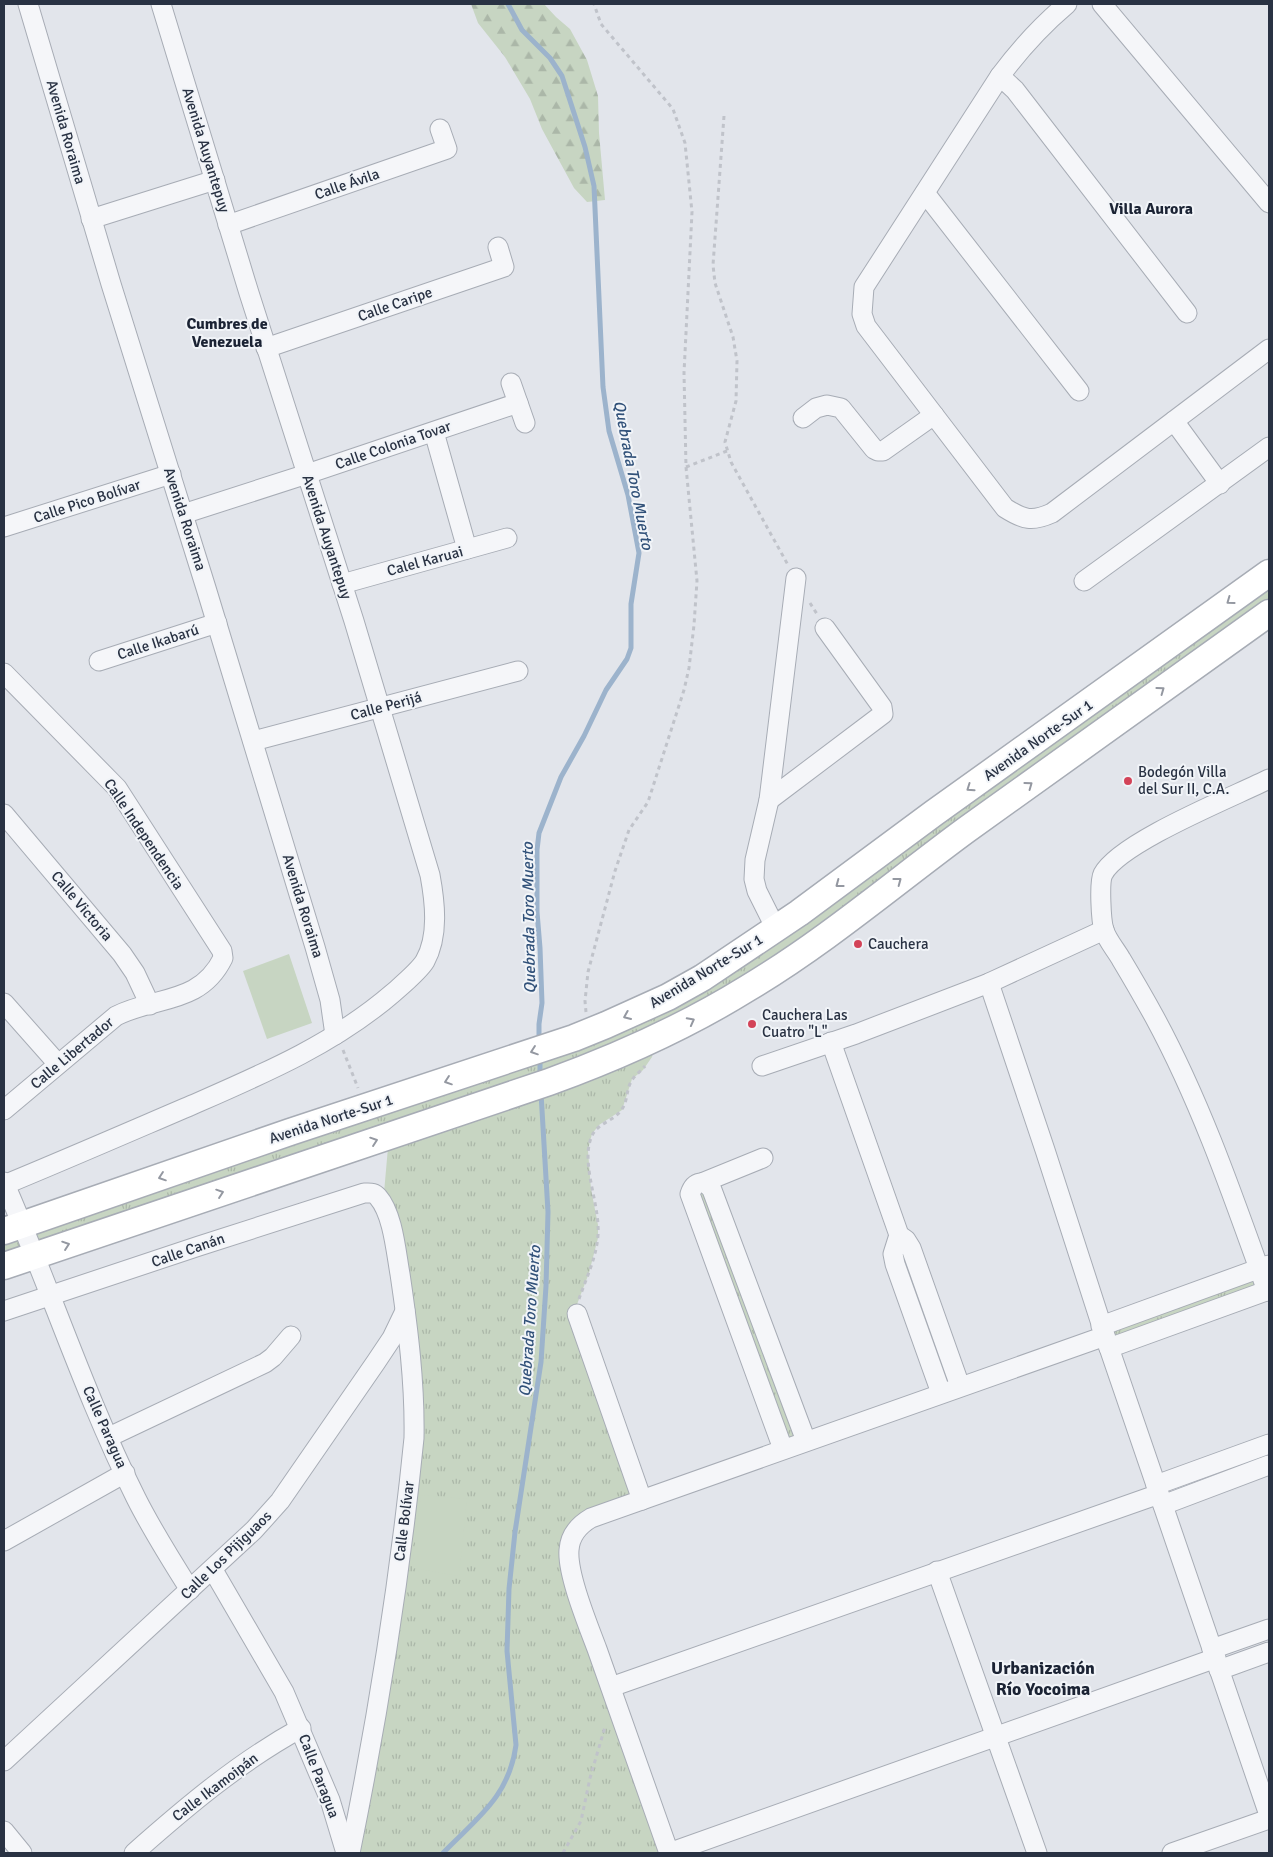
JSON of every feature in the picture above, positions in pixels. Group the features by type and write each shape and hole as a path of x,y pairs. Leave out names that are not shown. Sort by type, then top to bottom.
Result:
{"main road":[{"name":"Avenida Norte-Sur 1","path":"12,1228 580,1035 668,997 702,978 776,929 1269,573"},
{"name":"Avenida Norte-Sur 1","path":"4,1266 583,1070 687,1023 749,988 811,946 973,826 1269,613"}],"street":[{"name":"Avenida Roraima","path":"28,4 91,218 316,947 330,1000 335,1035"},
{"name":"Avenida Auyantepuy","path":"4,1184 272,1070 335,1035 377,1007 401,987 425,961 431,944 434,924 434,900 430,875 380,707 266,348 161,4"},
{"path":"1067,4 1023,46 1000,76 864,287 862,314 866,326 1005,508 1020,517 1032,519 1052,513 1269,349"},
{"path":"1102,4 1269,204"},
{"path":"1000,76 1014,90 1187,313"},
{"name":"Calle Ávila","path":"228,225 447,149 440,129"},
{"path":"91,218 215,180"},
{"path":"925,193 1079,391"},
{"name":"Calle Caripe","path":"266,348 504,267 498,247"},
{"path":"511,383 525,423"},
{"name":"Calle Colonia Tovar","path":"183,514 518,403"},
{"path":"803,418 821,406 827,405 841,408 874,448 878,451 883,451 934,415"},
{"path":"1174,421 1220,484"},
{"path":"434,432 468,549"},
{"path":"1084,581 1269,447"},
{"name":"Calle Pico Bolívar","path":"4,527 170,474"},
{"name":"Calel Karuai","path":"342,584 507,538"},
{"path":"776,929 762,904 754,880 755,860 769,800 796,578"},
{"name":"Calle Ikabarú","path":"99,661 217,623"},
{"path":"769,800 883,714 882,708 825,628"},
{"name":"Calle Perijá","path":"253,741 518,671"},
{"name":"Calle Independencia","path":"4,673 117,788 212,937"},
{"path":"1269,779 1156,833 1111,863 1103,874 1100,885 1104,930 1159,1025 1185,1077 1264,1267 1268,1291 1105,1337 960,1386 592,1518 582,1523 573,1535 569,1549 572,1573 669,1853 1216,1659 1269,1629"},
{"name":"Calle Victoria","path":"4,817 122,954 135,973 150,1005"},
{"path":"762,1066 989,983 1104,930"},
{"name":"Calle Libertador","path":"4,1110 116,1016 132,1008 183,996 196,988 218,969 223,958 222,950 212,937"},
{"path":"989,983 1105,1337 1269,1815"},
{"path":"4,1003 58,1064"},
{"path":"831,1042 899,1235 906,1240 911,1248 960,1386"},
{"path":"763,1158 704,1182 697,1183 692,1187 690,1194 783,1449"},
{"path":"704,1182 709,1184 712,1190 806,1441"},
{"name":"Calle Paragua","path":"4,1184 12,1228 33,1256 109,1437 153,1530 190,1590"},
{"name":"Calle Canán","path":"4,1311 208,1243 372,1192"},
{"name":"Calle Bolívar","path":"350,1853 374,1730 392,1619 409,1480 414,1413 410,1346 397,1255 383,1204 377,1195 372,1192"},
{"path":"899,1235 893,1254 895,1264 941,1393"},
{"path":"1105,1337 1264,1267"},
{"name":"Calle Los Pijiguaos","path":"4,1761 213,1570 254,1530 280,1501 392,1338 405,1311"},
{"path":"577,1314 642,1500"},
{"path":"738,1326 760,1317"},
{"path":"109,1437 265,1363 273,1358 291,1336"},
{"path":"1159,1495 1269,1444"},
{"path":"612,1692 937,1571 1159,1495 1269,1465"},
{"path":"6,1535 125,1473"},
{"name":"Calle Paragua","path":"213,1570 284,1692 330,1800 346,1853"},
{"path":"937,1571 1037,1853"},
{"path":"1216,1659 1269,1652"},
{"name":"Calle Ikamoipán","path":"134,1853 216,1783 300,1728"},
{"path":"1175,1853 1269,1819"},
{"path":"4,1831 22,1853"}],"path":[{"path":"580,1035 588,972 600,923 629,830 648,802 656,782 689,668 694,625 696,581 686,467 684,373 692,212 685,143 673,109 601,24 594,4"},
{"path":"724,116 713,265 715,283 733,337 737,361 736,401 725,442 736,471 825,628"},
{"path":"686,467 727,451"},
{"path":"335,1035 346,1055 364,1108"},
{"path":"577,1314 576,1307 589,1273 598,1238 598,1225 591,1189 588,1151 590,1142 599,1125 622,1110 632,1079 652,1057 654,1048 652,1040"},
{"path":"563,1853 581,1822 612,1692"}],"green space":[{"path":"471,4 544,4 570,29 587,60 598,96 605,200 587,202 574,188 542,129 530,99 505,57 478,23"},
{"path":"1269,573 1269,613 654,1048 652,1057 643,1070 632,1079 622,1110 599,1125 592,1134 588,1151 598,1238 589,1273 576,1307 642,1500 591,1518 569,1549 669,1853 350,1853 414,1438 383,1204 389,1136 4,1266 4,1231 636,1012"},
{"path":"289,954 312,1023 267,1039 243,971"},
{"path":"704,1182 806,1441 783,1449 692,1187"},
{"path":"1269,1265 1269,1290 1109,1348 1101,1326"},
{"path":"421,1495 467,1499 459,1576 412,1568"}],"waterway":[{"name":"Quebrada Toro Muerto","path":"508,4 522,30 550,58 562,76 585,147 594,186 603,387 609,431 628,495 639,553 631,604 631,648 627,659 606,690 584,736 561,777 539,833 537,850 537,912 542,1003 539,1042"},
{"name":"Quebrada Toro Muerto","path":"540,1058 540,1077"},
{"name":"Quebrada Toro Muerto","path":"443,1853 479,1817 499,1793 512,1763 516,1745 507,1651 509,1589 515,1532 541,1362 546,1286 548,1212 541,1093"}],"place":[{"name":"Bodegón Villa del Sur II, C.A.","path":"1128,781"},
{"name":"Cauchera","path":"858,944"},
{"name":"Cauchera Las Cuatro \"L\"","path":"752,1024"}],"district":[{"name":"Villa Aurora","path":"1151,208"},
{"name":"Cumbres de Venezuela","path":"227,332"},
{"name":"Urbanización Río Yocoima","path":"1043,1678"}]}
